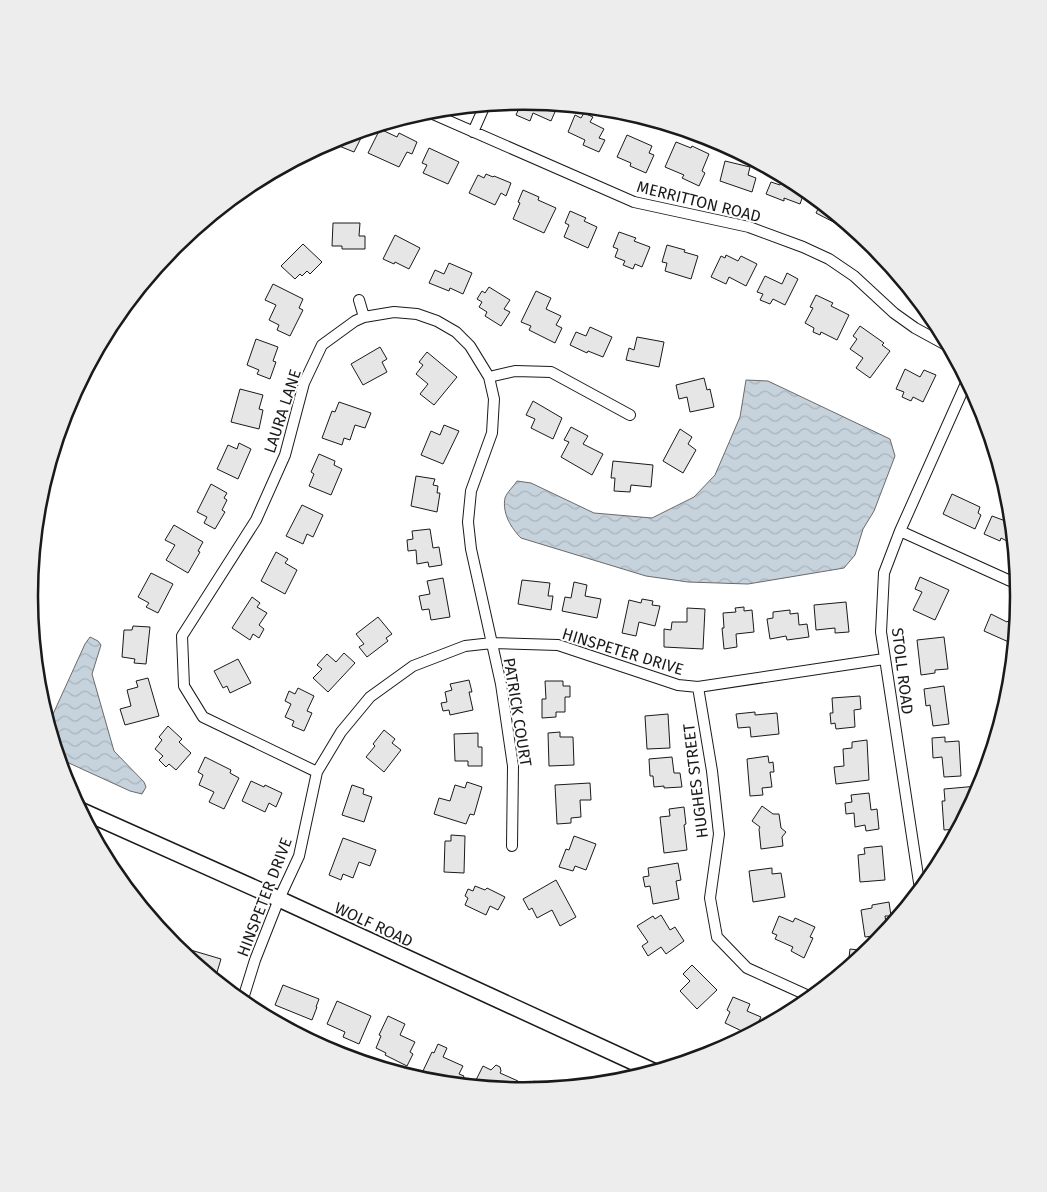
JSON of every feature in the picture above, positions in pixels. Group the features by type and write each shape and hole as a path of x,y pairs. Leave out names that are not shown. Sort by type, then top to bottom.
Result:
{"main road":[{"name":"WOLF ROAD","path":"90,814 643,1067"}],"street":[{"path":"472,132 482,112"},
{"name":"MERRITTON ROAD","path":"440,117 634,202 750,227 829,259 854,276 894,313 936,339"},
{"path":"359,300 364,317"},
{"name":"LAURA LANE","path":"317,772 203,717 184,686 182,636 256,520 285,455 304,383 322,345 355,321 364,317 394,312 417,314 437,321 456,332 470,346 489,377 494,400 492,433 471,491 468,522 471,549 492,643"},
{"path":"489,377 515,371 550,372 630,415"},
{"name":"STOLL ROAD","path":"918,879 884,659 881,632 884,573 900,531 963,390"},
{"path":"900,531 1009,580"},
{"name":"HINSPETER DRIVE","path":"245,994 255,960 299,856 317,772 341,732 370,697 413,666 465,646 492,643 558,645 678,685 698,687 884,659"},
{"name":"PATRICK COURT","path":"492,643 501,684 513,766 512,846"},
{"name":"HUGHES STREET","path":"698,687 712,771 719,834 710,898 717,937 747,968 803,993"}],"water":[{"path":"746,380 768,381 890,439 895,456 874,511 863,529 855,555 844,568 748,584 688,582 646,576 521,538 514,530 506,515 504,504 507,494 517,481 531,483 594,513 652,518 694,497 715,475 740,417"},
{"path":"90,637 101,645 92,674 114,751 144,782 146,787 142,794 130,791 67,762 52,715"}],"building":[{"path":"518,110 555,111 551,121 533,113 530,121 516,115"},
{"path":"584,114 593,117 590,122 604,129 599,138 605,140 599,152 583,145 585,140 568,132 575,115 581,118"},
{"path":"384,131 397,137 399,133 417,142 412,154 407,152 399,167 368,153 378,133"},
{"path":"627,135 652,146 649,153 654,155 646,173 630,166 631,163 617,157"},
{"path":"361,138 354,152 340,146"},
{"path":"676,142 691,148 692,146 709,154 702,171 705,173 699,186 682,178 684,175 665,167"},
{"path":"429,148 459,162 448,184 423,173 427,165 422,163"},
{"path":"725,161 750,167 748,175 756,178 752,192 720,181"},
{"path":"486,174 511,183 506,196 501,193 495,205 469,193 478,175 484,178"},
{"path":"771,182 802,198 800,204 784,198 784,201 766,194"},
{"path":"523,190 539,197 538,200 556,208 544,233 513,219"},
{"path":"818,209 833,222 816,213"},
{"path":"570,211 586,218 584,221 597,227 588,248 564,237 569,225 565,223"},
{"path":"333,223 360,223 359,236 365,236 365,249 342,249 342,246 332,246"},
{"path":"619,232 636,238 634,241 650,247 642,267 635,264 633,269 623,265 625,261 615,257 618,249 613,247"},
{"path":"395,235 420,248 409,269 395,262 394,264 383,259"},
{"path":"303,244 322,262 310,274 307,271 295,279 281,266"},
{"path":"667,245 698,256 691,279 665,271 667,263 662,262"},
{"path":"726,255 738,261 741,256 757,264 746,286 729,277 726,284 711,277 721,256 725,258"},
{"path":"449,263 472,273 463,294 450,288 449,291 429,283 435,270 444,274"},
{"path":"787,273 798,279 785,305 773,299 770,304 760,300 763,294 757,292 765,276 782,284"},
{"path":"273,284 303,299 299,308 303,310 290,336 277,330 279,325 269,320 276,305 265,300"},
{"path":"489,287 510,300 504,309 510,312 501,326 485,316 487,312 479,307 482,302 477,299 482,291 485,293"},
{"path":"536,291 551,298 546,309 561,316 556,325 562,328 555,343 529,330 531,326 521,322"},
{"path":"816,295 833,303 831,306 849,315 837,340 821,332 820,335 813,332 814,328 805,323 813,308 810,307"},
{"path":"860,326 884,343 882,345 890,351 870,378 856,368 863,358 850,349 857,339 853,336"},
{"path":"590,327 612,337 603,357 588,351 587,353 570,345 576,332 586,336"},
{"path":"637,337 664,342 659,367 626,360 629,348 634,350"},
{"path":"256,339 278,347 273,361 276,362 270,379 257,374 259,370 247,365"},
{"path":"380,347 387,359 382,362 387,372 363,385 351,364"},
{"path":"427,352 457,377 434,405 420,394 428,384 416,374 423,365 419,362"},
{"path":"905,369 920,377 924,370 936,375 923,402 913,397 911,401 902,397 904,392 896,389"},
{"path":"704,378 707,390 710,389 714,407 690,412 687,397 679,399 676,385"},
{"path":"240,389 263,395 259,409 263,410 259,429 231,422"},
{"path":"533,401 562,418 553,439 531,428 535,419 526,415"},
{"path":"339,402 371,413 365,428 355,425 350,440 344,438 342,445 322,438 332,411 335,412"},
{"path":"444,425 459,431 443,464 421,455 431,431 440,435"},
{"path":"571,427 588,436 583,444 603,454 592,475 561,457 569,442 564,440"},
{"path":"680,429 692,437 688,444 696,450 683,473 663,461"},
{"path":"239,443 251,449 238,479 217,469 228,445 237,449"},
{"path":"319,454 335,461 334,465 342,469 331,495 309,486 314,474 311,472"},
{"path":"613,461 653,465 651,487 631,485 630,492 614,491 615,478 611,478"},
{"path":"416,476 435,479 433,485 438,486 437,493 440,493 437,512 411,506"},
{"path":"211,484 227,493 224,498 227,500 222,510 225,512 215,529 204,523 207,517 197,512"},
{"path":"952,494 980,507 978,513 981,515 975,529 943,514"},
{"path":"302,505 323,515 313,537 307,534 303,544 286,536"},
{"path":"992,516 1003,520 1006,540 1001,538 1000,541 984,534"},
{"path":"174,525 203,542 198,551 200,552 188,573 166,560 175,545 165,540"},
{"path":"430,529 433,548 439,547 442,565 429,567 428,562 417,564 416,550 408,551 407,540 413,539 412,531"},
{"path":"276,552 288,559 285,563 297,570 285,594 261,581"},
{"path":"151,573 173,584 158,613 146,607 149,603 138,597"},
{"path":"920,577 949,590 935,620 913,610 922,592 915,589"},
{"path":"443,578 450,617 431,620 429,609 422,610 419,596 430,594 427,581"},
{"path":"522,580 550,583 548,596 553,596 551,610 518,604"},
{"path":"574,582 587,585 585,596 601,599 597,618 562,611 565,597 571,598"},
{"path":"252,597 260,603 257,607 267,613 259,625 264,629 259,638 253,634 250,640 232,628"},
{"path":"642,599 653,601 652,605 660,606 655,626 639,622 636,636 622,633 629,600 641,603"},
{"path":"846,602 849,632 835,633 835,628 816,630 814,605"},
{"path":"744,607 744,611 752,610 754,632 736,634 737,647 724,649 723,613 736,612 735,608"},
{"path":"687,608 705,609 703,649 664,647 664,629 671,630 672,622 687,622"},
{"path":"790,610 790,614 798,613 799,625 807,624 809,637 787,640 786,636 770,639 767,619 773,618 773,612"},
{"path":"991,614 1007,622 1008,621 1007,641 984,631"},
{"path":"378,617 392,634 386,638 388,641 367,657 359,647 364,644 356,634"},
{"path":"133,626 150,627 146,664 134,663 135,659 122,657 124,630 132,630"},
{"path":"944,637 948,669 935,670 935,673 921,675 917,640"},
{"path":"344,653 355,663 328,692 313,678 322,669 317,665 327,654 336,662"},
{"path":"238,659 251,683 230,693 227,686 223,688 214,671"},
{"path":"148,678 159,716 125,725 120,709 131,706 127,690 138,687 136,681"},
{"path":"469,680 472,692 469,692 473,710 450,715 449,710 443,711 441,703 447,702 445,692 452,690 450,684"},
{"path":"545,681 563,681 563,686 570,686 570,697 565,697 565,712 556,712 556,717 542,718 542,699 546,699"},
{"path":"944,686 949,724 933,726 930,705 926,706 924,689"},
{"path":"298,688 314,696 307,711 312,713 304,731 292,726 294,721 285,717 291,704 285,701 289,691 295,694"},
{"path":"860,696 861,709 854,710 855,727 836,729 835,723 831,724 830,713 833,713 832,698"},
{"path":"755,712 755,715 777,713 779,734 751,737 750,727 738,728 736,714"},
{"path":"668,714 670,748 647,749 645,716"},
{"path":"168,726 182,739 179,742 191,753 176,770 169,764 166,767 159,760 163,756 155,749 162,740 159,737"},
{"path":"384,730 395,739 392,743 401,750 384,772 366,757"},
{"path":"560,732 560,737 573,737 574,765 549,766 548,733"},
{"path":"478,733 478,747 482,747 482,766 468,766 468,761 455,761 454,734"},
{"path":"945,737 945,742 959,741 961,776 944,777 942,757 933,758 932,738"},
{"path":"867,740 869,780 836,784 834,767 844,766 843,749 852,748 852,742"},
{"path":"768,756 769,763 773,762 774,772 770,772 772,787 762,788 763,795 750,796 747,759"},
{"path":"205,757 231,770 230,773 239,778 224,809 209,802 214,792 199,785 203,775 198,772"},
{"path":"672,757 674,773 680,773 682,787 654,787 653,776 650,776 649,759"},
{"path":"251,781 282,793 276,807 269,803 265,812 242,801"},
{"path":"467,782 482,787 474,815 470,814 466,824 434,814 439,798 450,801 455,785 465,788"},
{"path":"590,783 591,800 580,800 581,817 571,818 571,823 557,824 555,785"},
{"path":"352,785 364,789 363,794 372,797 364,822 342,815"},
{"path":"971,787 949,830 944,830 942,801 945,801 944,789"},
{"path":"869,793 871,810 877,809 879,829 866,831 865,825 855,827 854,813 846,814 845,803 852,802 851,795"},
{"path":"762,806 773,814 779,814 781,828 786,832 782,837 783,846 761,849 760,827 752,821"},
{"path":"684,807 687,850 664,853 660,817 670,816 669,809"},
{"path":"451,835 465,836 464,873 444,872 445,841 451,841"},
{"path":"574,836 596,844 586,870 575,866 573,871 559,867 566,849 569,850"},
{"path":"343,838 376,850 370,866 359,862 353,878 343,874 341,880 329,875"},
{"path":"882,846 885,880 860,882 858,855 865,854 864,848"},
{"path":"678,863 681,880 676,881 679,899 653,904 650,886 645,887 643,877 649,876 648,868"},
{"path":"772,868 772,874 781,873 785,897 753,902 749,871"},
{"path":"556,880 576,917 560,926 552,910 537,918 532,908 529,910 523,899"},
{"path":"475,886 485,890 487,888 505,897 498,910 490,906 486,915 465,905 468,898 465,896 468,889 473,891"},
{"path":"889,902 891,914 885,916 886,920 870,936 865,937 861,910 872,908 872,905"},
{"path":"661,915 670,930 675,927 684,941 666,954 661,947 648,956 642,946 648,942 637,926 653,916 655,919"},
{"path":"779,916 793,922 795,918 815,927 810,937 813,938 804,958 791,951 793,947 775,939 777,935 772,933"},
{"path":"850,949 856,950 849,956"},
{"path":"191,950 221,959 217,973"},
{"path":"692,965 717,990 697,1009 680,991 690,981 683,974"},
{"path":"283,985 319,999 312,1020 275,1005"},
{"path":"733,997 750,1004 747,1011 761,1017 759,1021 741,1031 725,1023 730,1012 727,1010"},
{"path":"337,1001 371,1016 359,1044 343,1037 345,1032 327,1024"},
{"path":"388,1016 405,1024 400,1035 415,1042 410,1052 413,1054 407,1066 385,1055 386,1053 376,1048 381,1036 379,1035"},
{"path":"438,1044 447,1048 443,1057 463,1066 459,1074 464,1076 463,1078 423,1071 432,1052 434,1053"},
{"path":"496,1065 500,1067 500,1073 518,1081 476,1080 483,1066 491,1070"}]}
